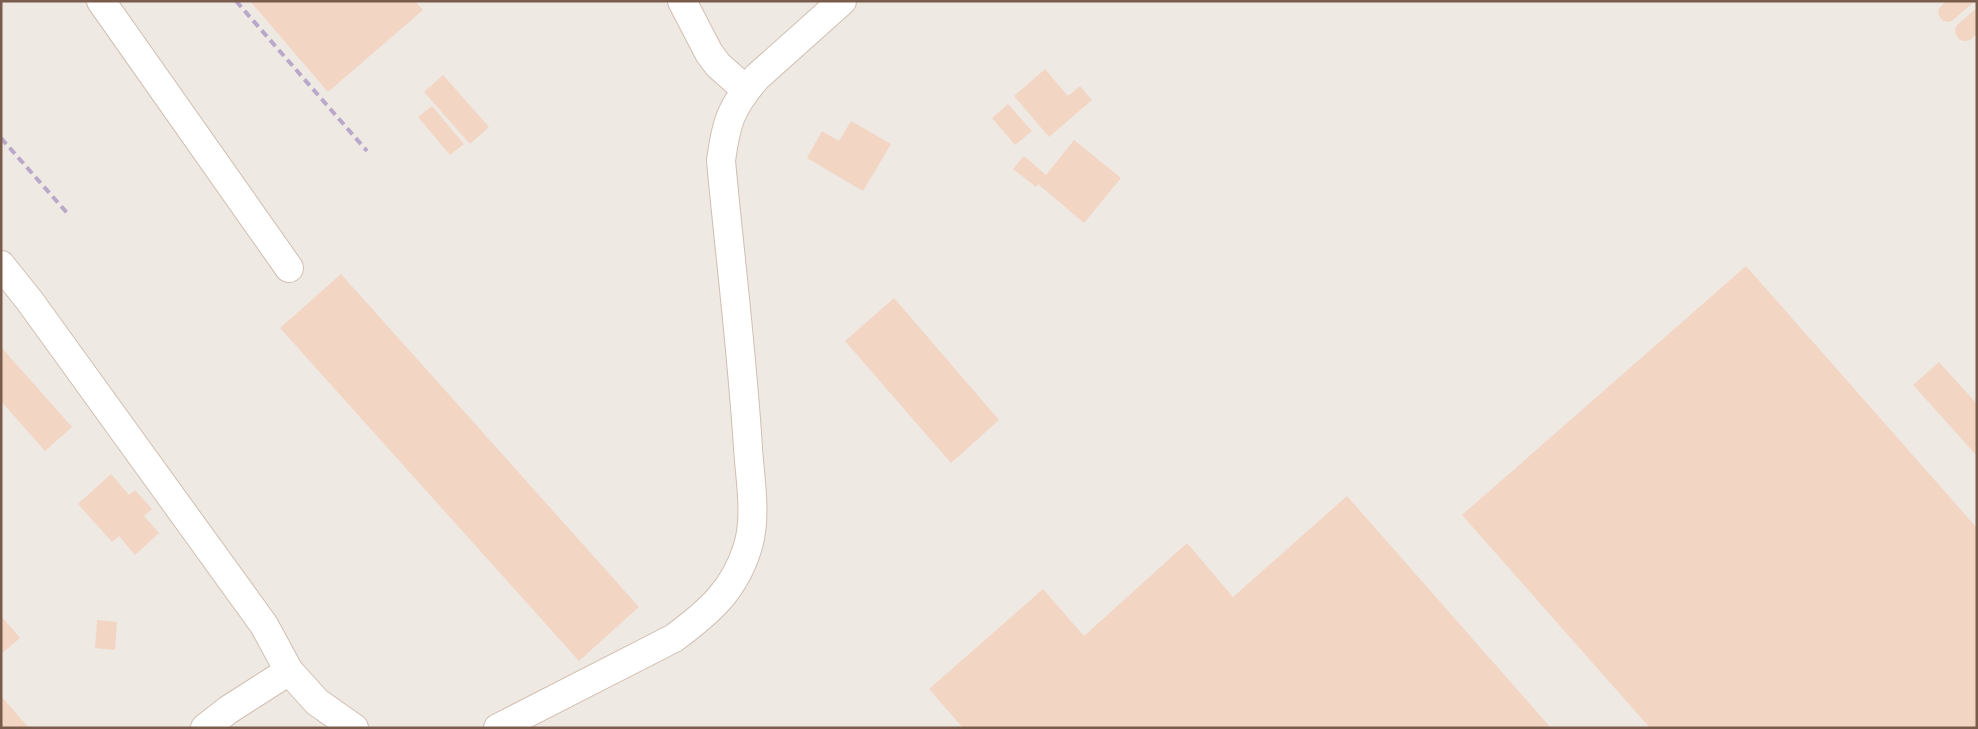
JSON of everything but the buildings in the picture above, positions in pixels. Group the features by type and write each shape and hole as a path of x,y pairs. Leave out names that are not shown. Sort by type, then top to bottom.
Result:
{"street":[{"path":"101,1 289,268"},
{"path":"682,1 709,53 718,65 746,90"},
{"path":"498,728 674,638 699,620 723,596 742,562 749,545 752,520 746,422 721,161 724,137 730,116 746,90 764,71 842,1"},
{"path":"1,265 29,300 264,625 289,671 317,702 344,723 354,728"},
{"path":"205,728 228,710 289,671"}],"shaded area":[{"path":"1,1 1977,1 1977,728 1,728"}],"railway":[{"path":"236,1 367,151"},
{"path":"1,138 68,214"}]}
